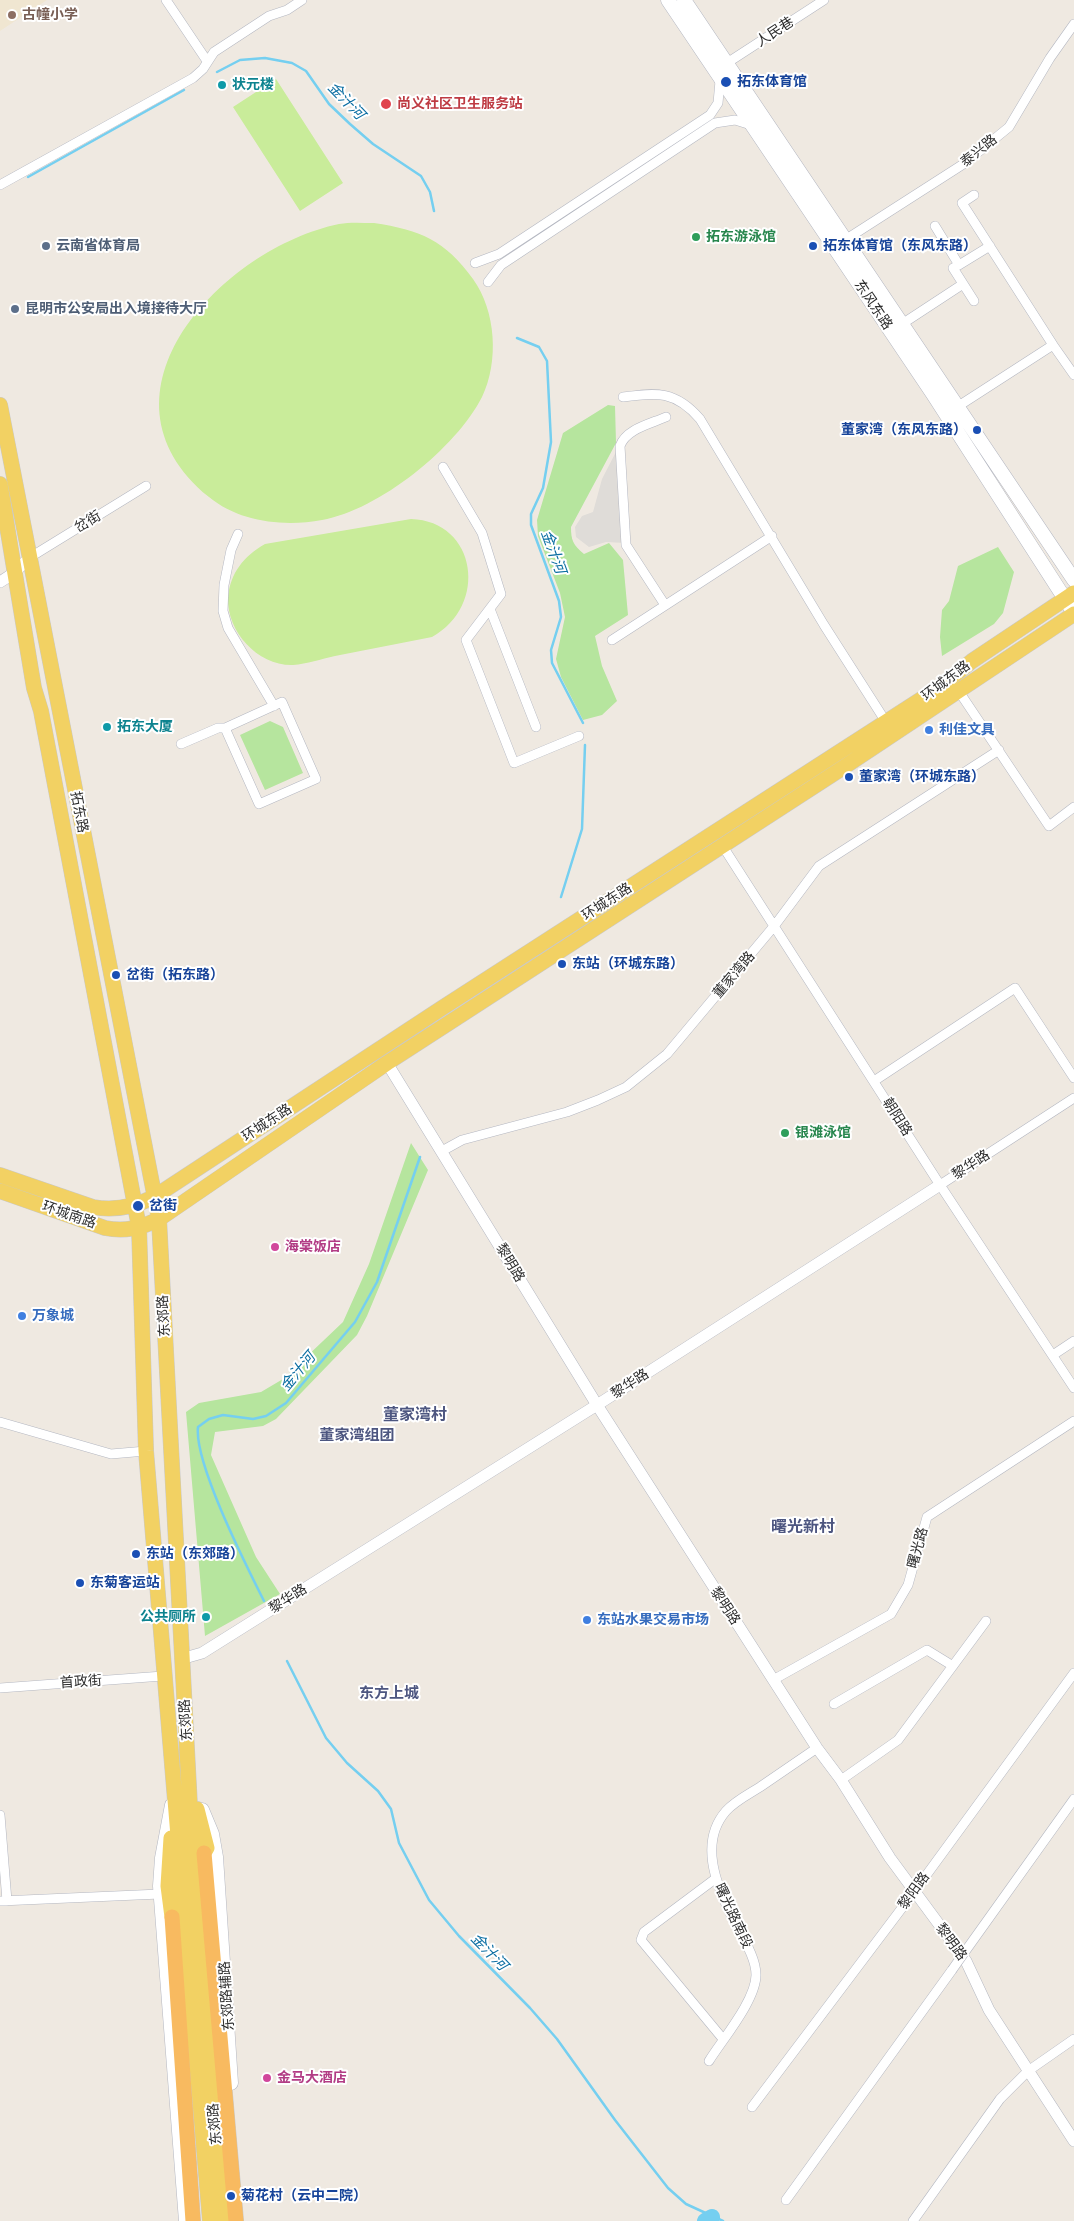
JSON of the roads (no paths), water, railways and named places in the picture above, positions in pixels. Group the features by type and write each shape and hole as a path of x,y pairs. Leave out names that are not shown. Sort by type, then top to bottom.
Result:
{"highway":[{"path":"204,1853 236,2221"},
{"path":"172,1918 193,2221"}],"main road":[{"name":"东风东路","path":"668,0 719,63 845,240 1074,580"},
{"name":"东风东路","path":"684,0 754,127 1070,596 1074,614"},
{"name":"拓东路","path":"0,405 159,1219"},
{"name":"拓东路","path":"0,484 9,571 34,688 42,711 139,1227"},
{"name":"环城东路","path":"135,1204 154,1197 442,1008 937,689 972,661 1070,596"},
{"name":"环城东路","path":"139,1227 159,1219 387,1063 1074,614"},
{"name":"环城南路","path":"0,1175 106,1210 135,1204"},
{"name":"环城南路","path":"0,1191 105,1228 119,1230 139,1227"},
{"name":"东郊路","path":"159,1219 193,1864 224,2221"},
{"name":"东郊路","path":"139,1227 146,1452 163,1676 210,2221"},
{"path":"189,1777 207,1848 204,1853"},
{"name":"东郊路辅路","path":"189,1777 193,1792 212,1834 216,1857 243,2221"},
{"path":"173,1779 173,1803 162,1858 160,1894 186,2221"},
{"path":"172,1918 168,1886 173,1779"}],"street":[{"path":"166,0 207,61"},
{"path":"0,185 193,78 204,69 214,52 269,16 287,10 302,0"},
{"name":"人民巷","path":"719,63 824,0"},
{"name":"泰兴路","path":"845,240 964,165 1009,127 1050,58 1074,24"},
{"path":"474,262 500,254 710,115 720,97 719,63"},
{"path":"488,282 502,265 715,122 735,120 754,127"},
{"path":"974,195 962,203 1074,375"},
{"path":"935,226 959,265"},
{"path":"974,301 954,268 990,246"},
{"path":"902,324 963,284"},
{"path":"957,407 1053,345"},
{"path":"623,397 651,393 663,394 690,407 700,419 824,625 886,722"},
{"path":"665,605 626,545 620,446 623,439 630,432 666,416"},
{"path":"443,467 482,533 501,594 466,640 514,763 579,736"},
{"name":"岔街","path":"0,582 9,571 146,486"},
{"path":"238,534 231,550 227,568 222,611 228,628 274,706"},
{"path":"612,640 772,536"},
{"path":"490,608 536,727"},
{"path":"958,690 1049,826 1074,807"},
{"path":"181,744 218,728 225,728 282,702 316,779 259,804 225,728"},
{"name":"董家湾路","path":"442,1151 462,1140 567,1112 626,1087 667,1054 775,925 819,866 999,750"},
{"name":"朝阳路","path":"722,845 940,1185 1074,1388"},
{"path":"874,1081 1015,988 1074,1078"},
{"name":"黎明路","path":"387,1063 597,1405 817,1748 841,1780 914,1892 966,1961 989,2010 1074,2141"},
{"name":"黎华路","path":"181,1659 202,1654 597,1405 1074,1098"},
{"path":"1053,1355 1074,1341"},
{"name":"曙光路","path":"773,1680 891,1614 908,1585 927,1517 1074,1421"},
{"path":"0,1422 111,1454 146,1452"},
{"path":"841,1780 898,1740 986,1621"},
{"path":"834,1704 927,1650 953,1666"},
{"name":"黎阳路","path":"752,2107 914,1892 1074,1673"},
{"name":"首政街","path":"0,1688 163,1676"},
{"name":"曙光路南段","path":"709,2061 746,2003 754,1987 756,1974 752,1958 715,1879 711,1853 713,1837 718,1823 726,1810 817,1748"},
{"path":"786,2200 1074,1799"},
{"path":"0,1815 4,1901 160,1894"},
{"path":"715,1879 644,1932 640,1940 723,2039"},
{"path":"914,2221 1000,2099 1028,2071 1074,2039"}],"waterway":[{"name":"金汁河","path":"217,72 240,60 265,58 292,63 306,71 329,104 350,124 373,144 421,176 430,192 434,211"},
{"name":"金汁河","path":"28,177 184,90"},
{"name":"金汁河","path":"517,338 539,347 547,361 551,442 543,488 531,514 531,525 559,601 561,617 551,650 552,663 583,723"},
{"name":"金汁河","path":"561,897 582,829 585,745"},
{"name":"金汁河","path":"264,1601 234,1540 212,1488 199,1443 198,1427 209,1419 223,1415 253,1419 266,1416 286,1403 355,1322 377,1282 420,1157"},
{"name":"金汁河","path":"287,1661 326,1738 347,1763 378,1791 391,1809 399,1843 429,1900 459,1936 530,2008 557,2039 615,2120 668,2188 686,2204 723,2221"},
{"path":"705,2221 712,2217"}],"place":[{"name":"古幢小学","path":"12,15"},
{"name":"拓东体育馆","path":"726,82"},
{"name":"状元楼","path":"222,85"},
{"name":"尚义社区卫生服务站","path":"386,104"},
{"name":"拓东游泳馆","path":"696,237"},
{"name":"云南省体育局","path":"46,246"},
{"name":"拓东体育馆（东风东路）","path":"813,246"},
{"name":"昆明市公安局出入境接待大厅","path":"15,309"},
{"name":"董家湾（东风东路）","path":"977,430"},
{"name":"拓东大厦","path":"107,727"},
{"name":"利佳文具","path":"929,730"},
{"name":"董家湾（环城东路）","path":"849,777"},
{"name":"东站（环城东路）","path":"562,964"},
{"name":"岔街（拓东路）","path":"116,975"},
{"name":"银滩泳馆","path":"785,1133"},
{"name":"岔街","path":"138,1206"},
{"name":"海棠饭店","path":"275,1247"},
{"name":"万象城","path":"22,1316"},
{"name":"东站（东郊路）","path":"136,1554"},
{"name":"东菊客运站","path":"80,1583"},
{"name":"公共厕所","path":"206,1617"},
{"name":"东站水果交易市场","path":"587,1620"},
{"name":"金马大酒店","path":"267,2078"},
{"name":"菊花村（云中二院）","path":"231,2196"}],"district":[{"name":"董家湾村","path":"415,1415"},
{"name":"董家湾组团","path":"357,1436"},
{"name":"曙光新村","path":"803,1527"},
{"name":"东方上城","path":"389,1694"}]}
